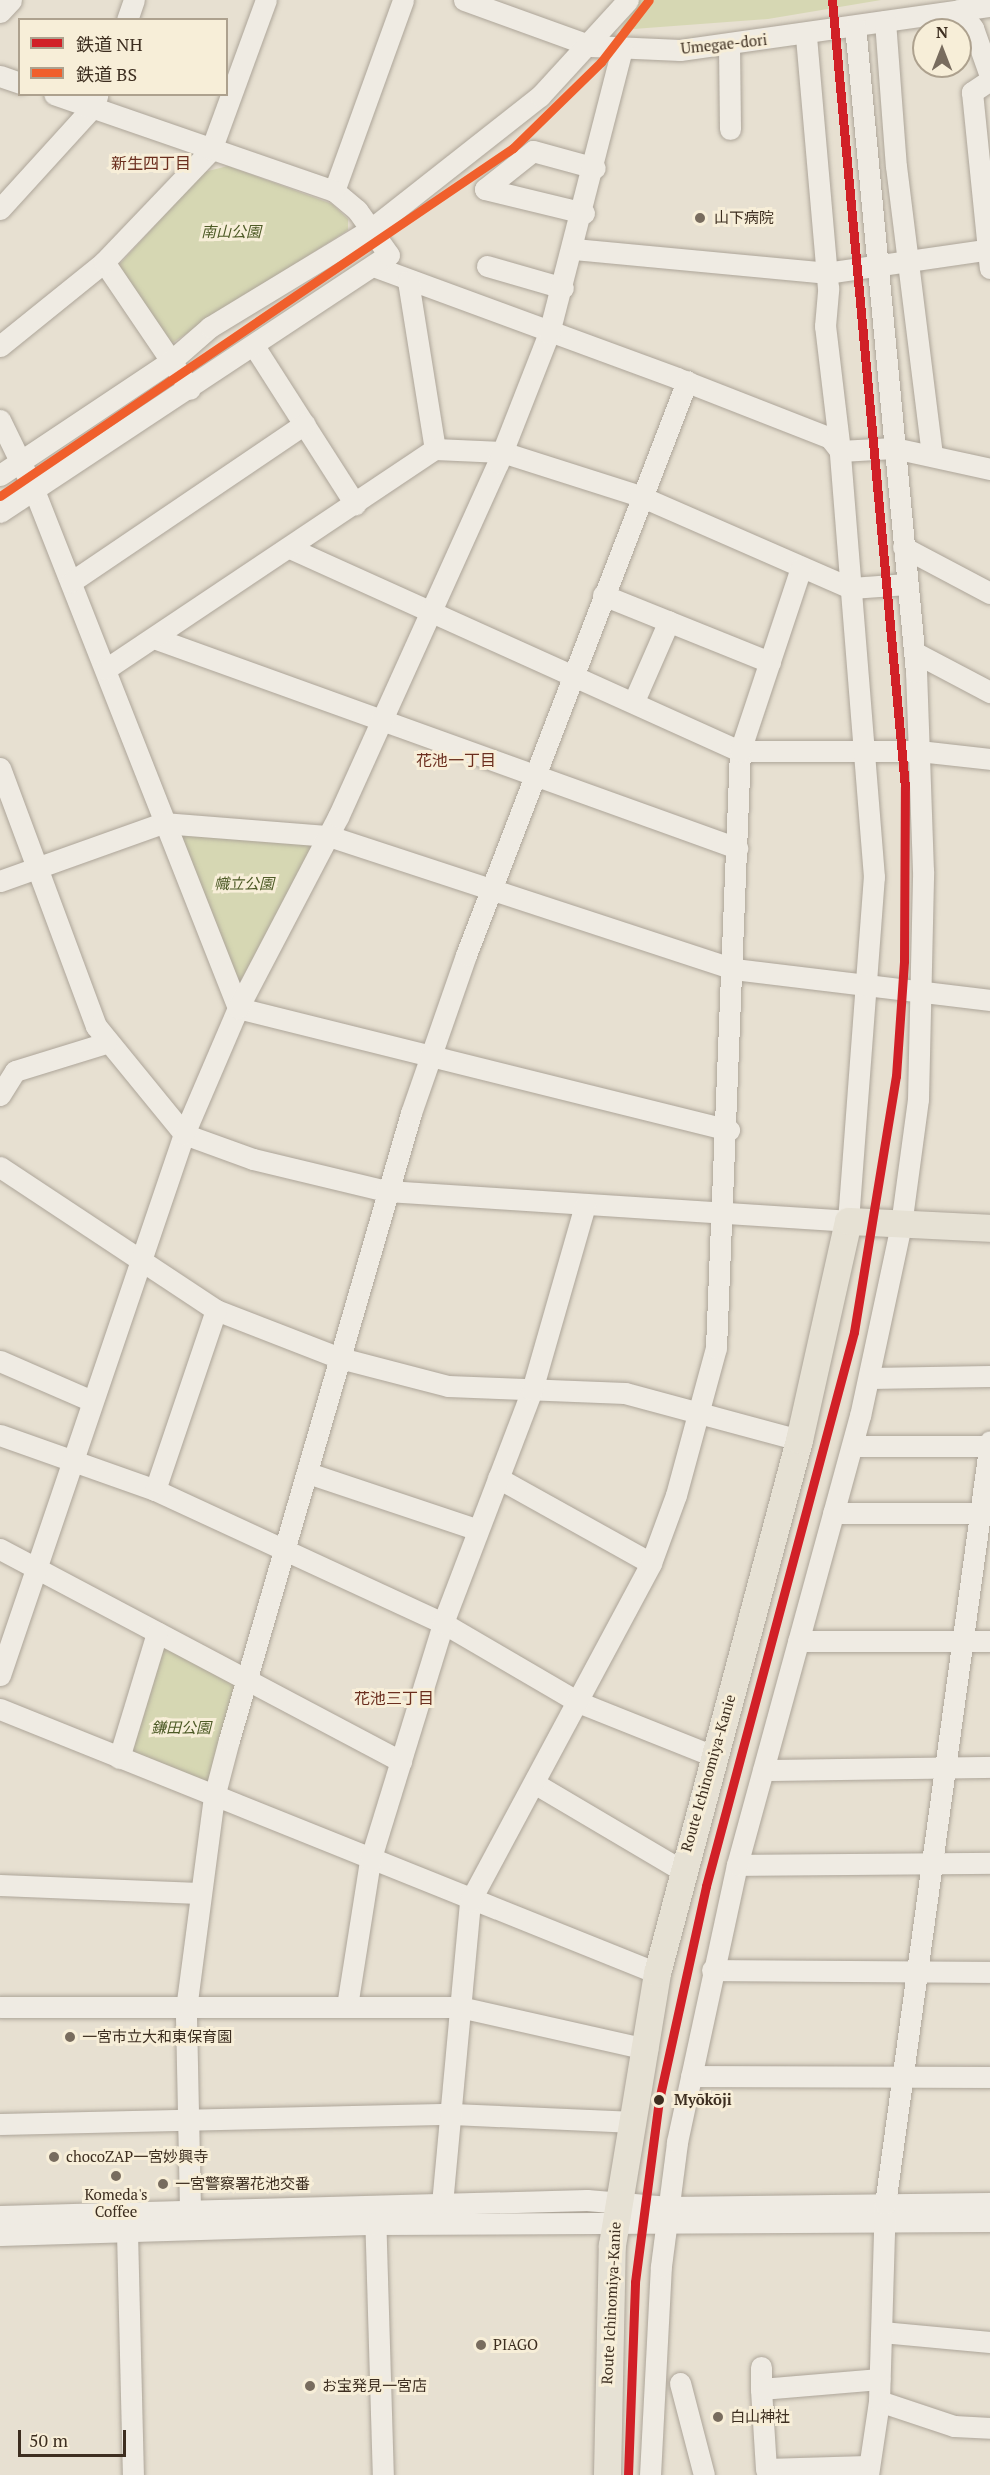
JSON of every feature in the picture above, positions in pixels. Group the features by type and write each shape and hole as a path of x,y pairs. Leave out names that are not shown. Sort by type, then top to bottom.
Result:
{"main road":[{"path":"848,1221 990,1228"},
{"name":"Route Ichinomiya-Kanie","path":"607,2475 607,2342 616,2214 635,2122 657,1973 681,1870 799,1440 848,1221"}],"street":[{"path":"0,12 11,0"},
{"path":"128,18 134,0"},
{"path":"0,346 105,262 211,150 266,0"},
{"path":"334,192 403,0"},
{"name":"Umegae-dori","path":"465,0 503,6 591,46 622,49 729,46 990,6"},
{"path":"0,475 171,361 210,327 371,229 540,96 591,46 628,0"},
{"path":"574,249 826,273 908,261 989,256 972,92 990,78 974,28 959,10"},
{"path":"885,21 908,261 932,455"},
{"path":"650,2475 668,2214 691,2076 712,1970 737,1865 869,1378 901,1225 918,1099 921,989 919,751 914,652 855,26"},
{"path":"0,768 106,1043 184,1134 253,1159 386,1191 585,1205 724,1210 848,1221 874,877 840,451 825,326 826,273 806,34"},
{"path":"729,46 729,129"},
{"path":"0,1675 7,1632 36,1568 184,1134 238,1008 329,836 502,452 549,333 596,168 622,49"},
{"path":"0,76 18,81"},
{"path":"0,512 190,389 389,255 371,229 334,192 211,150 95,101 66,96"},
{"path":"0,209 95,101"},
{"path":"584,213 485,189 533,151 596,168"},
{"path":"105,262 190,389"},
{"path":"373,266 549,333 687,381 831,438 840,451"},
{"path":"487,266 563,288"},
{"path":"408,281 435,449"},
{"path":"254,346 355,504"},
{"path":"190,2208 186,2009 199,1893 214,1797 308,1473 386,1191 430,1058 492,886 640,496 687,381"},
{"path":"0,420 34,490 106,669 163,823 238,1008"},
{"path":"70,582 304,424"},
{"path":"840,451 894,448 990,469"},
{"path":"106,669 292,549 435,449 502,452 640,496 851,588 907,584"},
{"path":"903,547 990,593"},
{"path":"292,549 429,613 574,672 740,751 865,755 919,751 990,759"},
{"path":"442,2204 470,1901 651,1563 700,1409 716,1347 729,1130 740,751 801,568"},
{"path":"603,595 770,662"},
{"path":"634,701 669,621"},
{"path":"154,638 381,719 534,778 737,848"},
{"path":"914,652 990,692"},
{"path":"0,881 163,823 329,836 492,886 734,969 867,988 921,989 990,1000"},
{"path":"238,1008 430,1058 729,1130"},
{"path":"0,1095 15,1071 106,1043"},
{"path":"0,1167 140,1262 216,1310 340,1358 448,1386 625,1393 700,1409 799,1440"},
{"path":"347,2006 370,1861 443,1623 532,1390 585,1205"},
{"path":"155,1490 216,1310"},
{"path":"0,1361 92,1401"},
{"path":"869,1378 990,1376"},
{"path":"0,1435 155,1490 443,1623 579,1701 713,1756"},
{"path":"761,2367 766,2469 868,2470 879,2401 885,2212 963,1642 985,1513 990,1444 852,1446"},
{"path":"308,1473 478,1530"},
{"path":"498,1478 651,1563"},
{"path":"833,1513 985,1513"},
{"path":"0,1549 401,1761"},
{"path":"119,1758 157,1633"},
{"path":"798,1641 990,1641"},
{"path":"0,1709 370,1861 657,1973"},
{"path":"763,1770 990,1767"},
{"path":"534,1783 681,1870"},
{"path":"737,1865 990,1863"},
{"path":"0,1885 199,1893"},
{"path":"712,1970 990,1972"},
{"path":"0,2007 186,2009 347,2006 460,2007 647,2049"},
{"path":"691,2076 990,2078"},
{"path":"0,2124 189,2122 452,2114 635,2122"},
{"path":"0,2235 127,2232 375,2216 442,2204 587,2200 616,2214"},
{"path":"0,2216 190,2208 375,2216 885,2212 990,2203"},
{"path":"885,2212 990,2221"},
{"path":"375,2216 383,2475"},
{"path":"127,2232 133,2475"},
{"path":"882,2332 990,2342"},
{"path":"761,2389 880,2379"},
{"path":"680,2383 704,2475"},
{"path":"879,2401 954,2426 990,2428"}],"green space":[{"path":"640,0 881,0 768,19 620,30"},
{"name":"南山公園","path":"228,166 332,204 348,219 348,230 172,343 117,267 204,172"},
{"name":"幟立公園","path":"175,832 316,844 241,980 235,980"},
{"name":"鎌田公園","path":"161,1644 238,1682 209,1789 128,1752"}],"rail line":[{"name":"BS","path":"0,496 513,148 601,62 649,0"},
{"name":"NH","path":"628,2475 635,2282 659,2100 706,1886 854,1332 896,1076 904,961 905,787 832,0"}],"place":[{"name":"山下病院","path":"700,218"},
{"name":"一宮市立大和東保育園","path":"70,2037"},
{"name":"Myōkōji","path":"659,2100"},
{"name":"chocoZAP一宮妙興寺","path":"54,2157"},
{"name":"Komeda's Coffee","path":"116,2176"},
{"name":"一宮警察署花池交番","path":"163,2184"},
{"name":"PIAGO","path":"481,2345"},
{"name":"お宝発見一宮店","path":"310,2386"},
{"name":"白山神社","path":"718,2417"}],"district":[{"name":"新生四丁目","path":"151,163"},
{"name":"花池一丁目","path":"456,760"},
{"name":"花池三丁目","path":"394,1698"}]}
